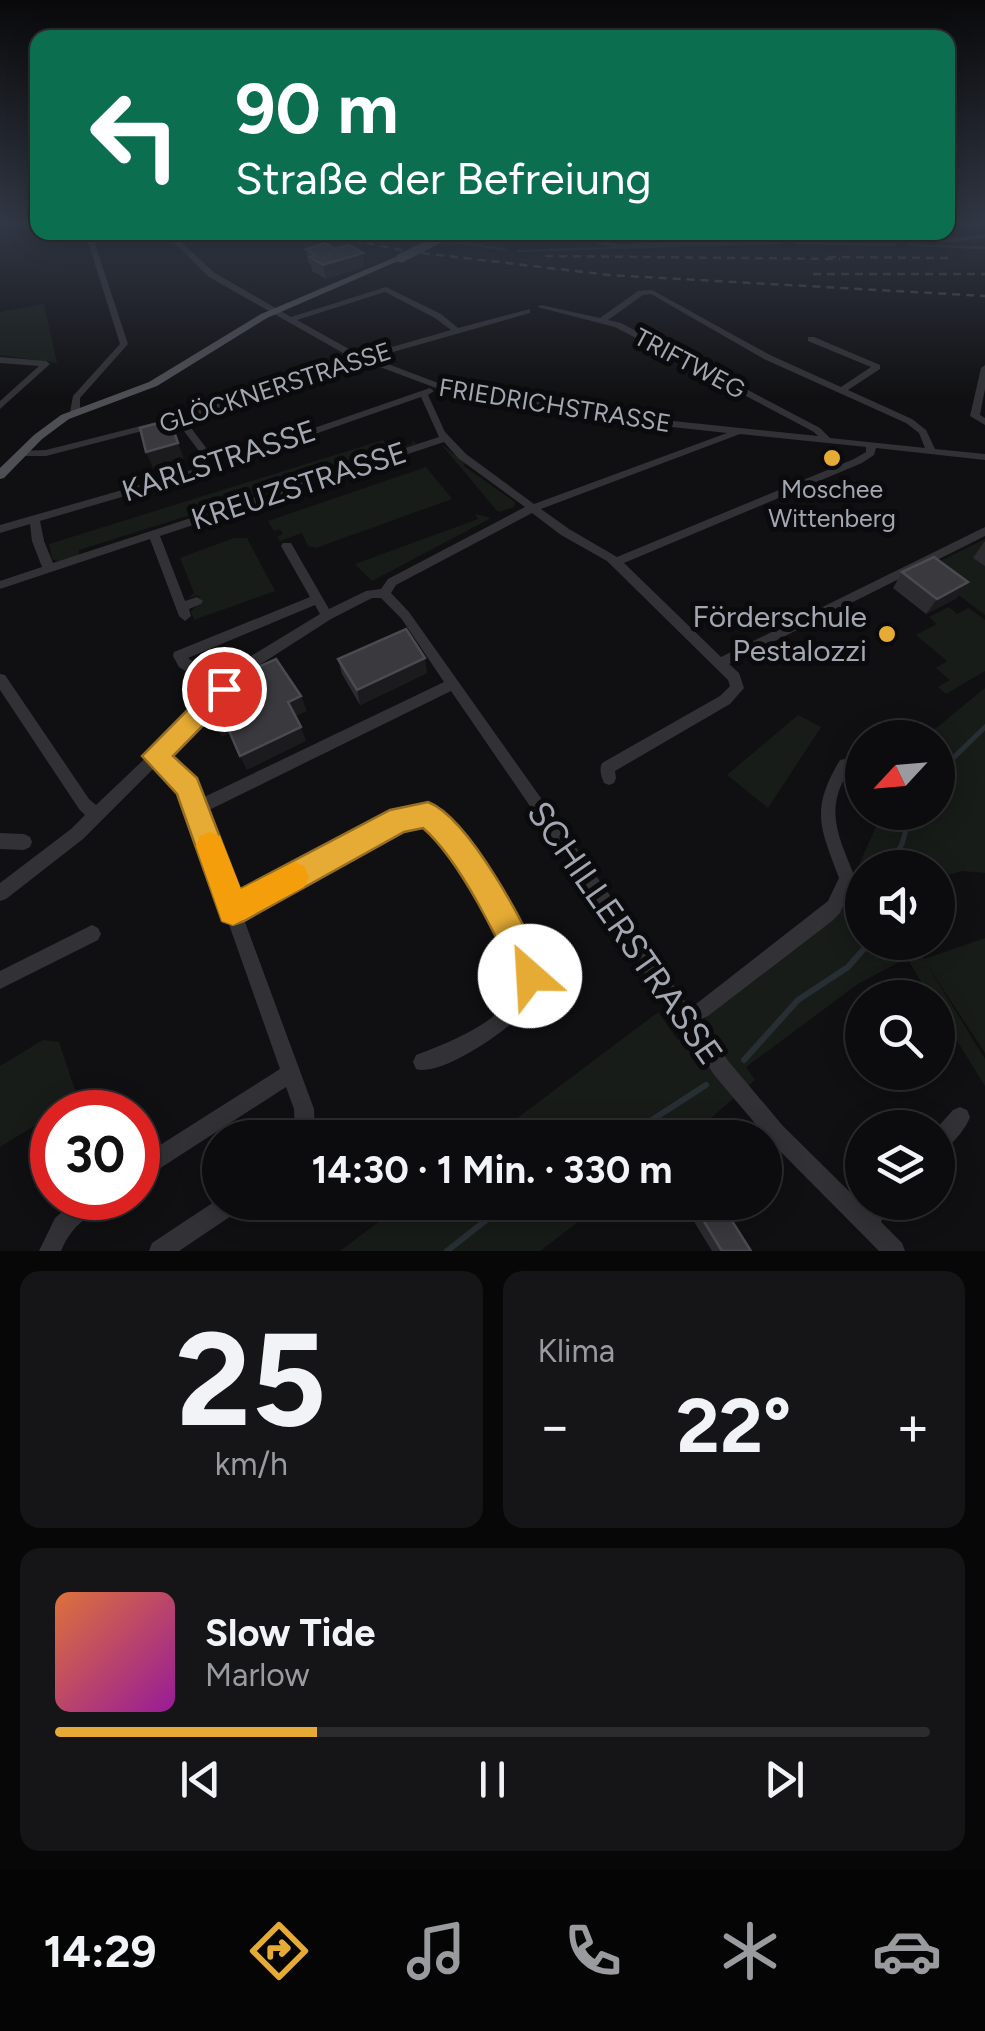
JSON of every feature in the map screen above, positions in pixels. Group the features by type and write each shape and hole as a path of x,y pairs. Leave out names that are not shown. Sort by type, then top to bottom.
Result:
{"main road":[{"path":"0,475 51,426 76,412 162,379 227,336 346,281"}],"street":[{"path":"76,412 76,398 124,344 104,281"},
{"name":"FRIEDRICHSTRASSE","path":"226,281 362,358 435,386 521,405 985,457"},
{"path":"292,319 386,289 438,316 457,331"},
{"path":"603,320 641,292 652,292 714,330 914,424 926,436 931,451"},
{"name":"TRIFTWEG","path":"541,307 603,320 817,430 829,442"},
{"name":"GLÖCKNERSTRASSE","path":"21,454 46,453 179,418 362,358 527,311"},
{"path":"811,339 877,366 842,390"},
{"path":"0,360 46,364 0,406"},
{"path":"985,368 975,416 985,422"},
{"name":"KARLSTRASSE","path":"0,529 427,398 435,386"},
{"name":"KREUZSTRASSE","path":"427,398 445,438 470,463 616,562 720,663"},
{"path":"179,418 202,449"},
{"path":"0,893 61,848 224,689 284,640 370,594 384,593 392,582 411,570 532,508 737,432"},
{"name":"KREUZSTRASSE","path":"0,585 445,438"},
{"path":"616,562 858,461 871,453 870,446"},
{"path":"34,518 38,542 49,568"},
{"path":"610,778 607,768 733,694 737,688 734,677 720,663 985,531"},
{"name":"KREUZSTRASSE","path":"154,534 183,611 197,601"},
{"path":"287,546 327,616"},
{"name":"SCHILLERSTRASSE","path":"384,593 405,614 450,685 722,1069 776,1133 894,1251"},
{"path":"224,689 179,656 316,600"},
{"path":"0,678 84,804 96,815"},
{"path":"196,808 450,685"},
{"path":"156,756 183,780 196,808 292,1072 304,1120"},
{"path":"702,1010 834,907 847,878 825,820 825,803 845,765"},
{"path":"233,910 400,819 422,814 440,821 522,955 531,986 516,1008 446,1057 423,1062"},
{"path":"0,841 24,842"},
{"path":"0,980 92,934"},
{"path":"160,1157 292,1072"},
{"path":"955,1123 960,1118"},
{"path":"50,1251 66,1220"},
{"path":"160,1251 206,1220"},
{"path":"867,1224 870,1220"}],"shaded area":[{"path":"44,304 57,363 0,355 0,312"},
{"path":"383,440 394,450 412,444 413,440 416,444 79,550 79,555 60,562 52,559 49,544"},
{"path":"440,443 464,466 515,502 514,507 498,512"},
{"path":"426,467 452,499 316,548 308,546 302,533 280,541 280,529 274,531 268,521"},
{"path":"475,514 491,518 372,581 355,564 478,519"},
{"path":"234,538 247,538 275,591 194,620 191,611 201,602 198,595 187,599 194,593 180,558"},
{"path":"985,539 985,615 924,569"},
{"path":"949,607 957,614 969,608 985,620 985,671 946,694 938,687 950,680 936,668 947,661 916,635 937,624 929,617"},
{"path":"985,688 985,873 955,873 955,850 866,850 874,830 955,830 955,720 946,720"},
{"path":"798,715 821,727 768,808 727,775"},
{"path":"845,896 845,960 903,960 866,980 845,980 845,994 746,1067 755,1080 709,1120 515,1120 658,1012 678,1040 838,912"},
{"path":"985,938 985,1053 955,1007 955,980 937,980 926,963 936,980 920,980 908,960 955,960 955,948"},
{"path":"955,1010 985,1059 985,1086 955,1037"},
{"path":"43,1040 59,1042 75,1090 30,1090 30,1129 0,1147 0,1066"},
{"path":"381,1220 581,1220 540,1251 340,1251"}],"building":[{"path":"170,420 178,443 146,452 140,428"},
{"path":"934,557 968,582 937,599 902,572"},
{"path":"406,629 425,658 357,690 338,659"},
{"path":"276,659 301,696 288,702 301,727 240,756 224,719 214,722 207,708 217,703 213,696 237,685 234,678"},
{"path":"703,1220 731,1220 751,1251 722,1251"}],"waterway":[{"path":"955,756 985,727"},
{"path":"898,850 906,830"},
{"path":"744,1060 798,1000 854,960"},
{"path":"652,1120 706,1085"},
{"path":"447,1251 486,1220"}],"railway":[{"path":"723,281 985,296"}],"slow traffic":[{"path":"210,846 233,910 294,877"}],"place":[{"name":"Moschee Wittenberg","path":"832,458"},
{"name":"Förderschule Pestalozzi","path":"887,634"}],"route":[{"path":"224,689 156,756 188,786 233,910 400,819 428,814 446,826 522,955 530,976"}]}
